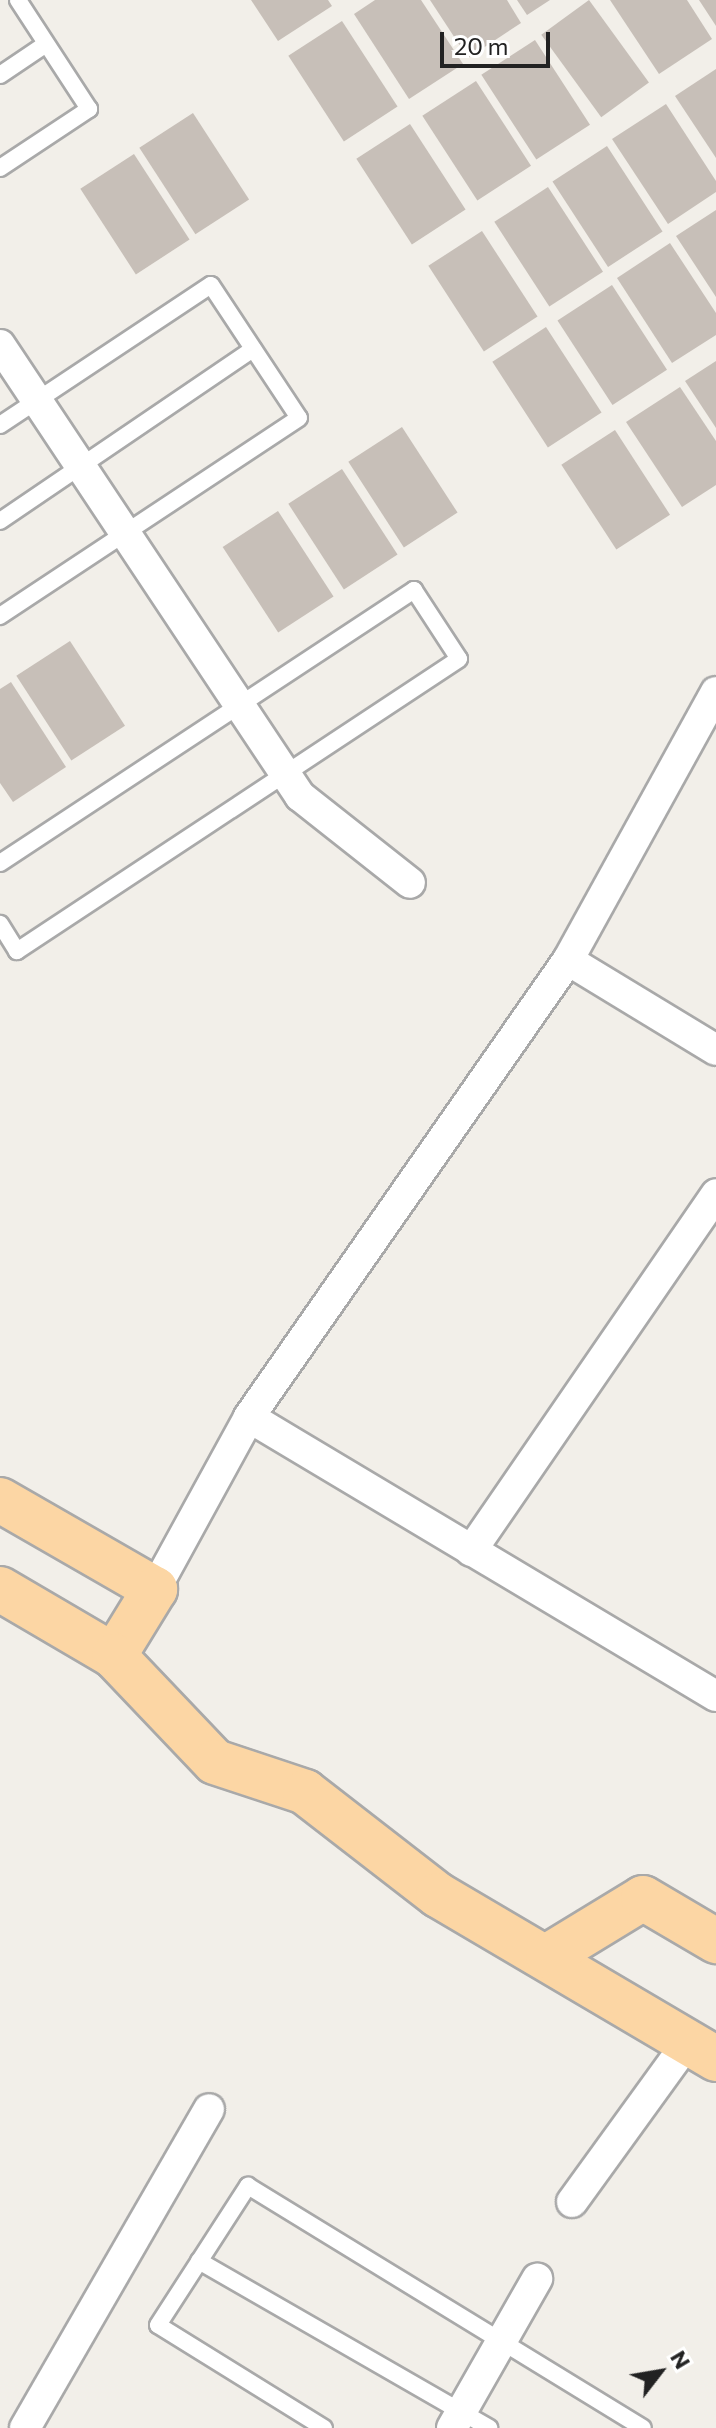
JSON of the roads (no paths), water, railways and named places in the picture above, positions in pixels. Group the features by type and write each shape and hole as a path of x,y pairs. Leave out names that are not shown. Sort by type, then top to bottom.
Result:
{"main road":[{"path":"0,1500 155,1589 114,1656"},
{"path":"0,1589 114,1656 215,1762 305,1792 438,1895 548,1956 702,2051"},
{"path":"548,1956 643,1898 716,1941"}],"street":[{"path":"0,345 300,796 410,883"},
{"path":"155,1589 249,1417 568,960 716,692"},
{"path":"568,960 716,1050"},
{"path":"471,1551 716,1194"},
{"path":"249,1417 716,1696"},
{"path":"572,2202 702,2051"},
{"path":"25,2428 209,2109"},
{"path":"457,2419 537,2279"}],"lane":[{"path":"0,168 89,109 18,0"},
{"path":"0,75 46,44"},
{"path":"0,425 211,285 299,418 0,616"},
{"path":"0,521 253,349"},
{"path":"0,863 414,590 459,659 17,951 0,924"},
{"path":"324,2428 158,2325 248,2186 504,2337 643,2428"},
{"path":"199,2261 457,2419 489,2428"}]}
